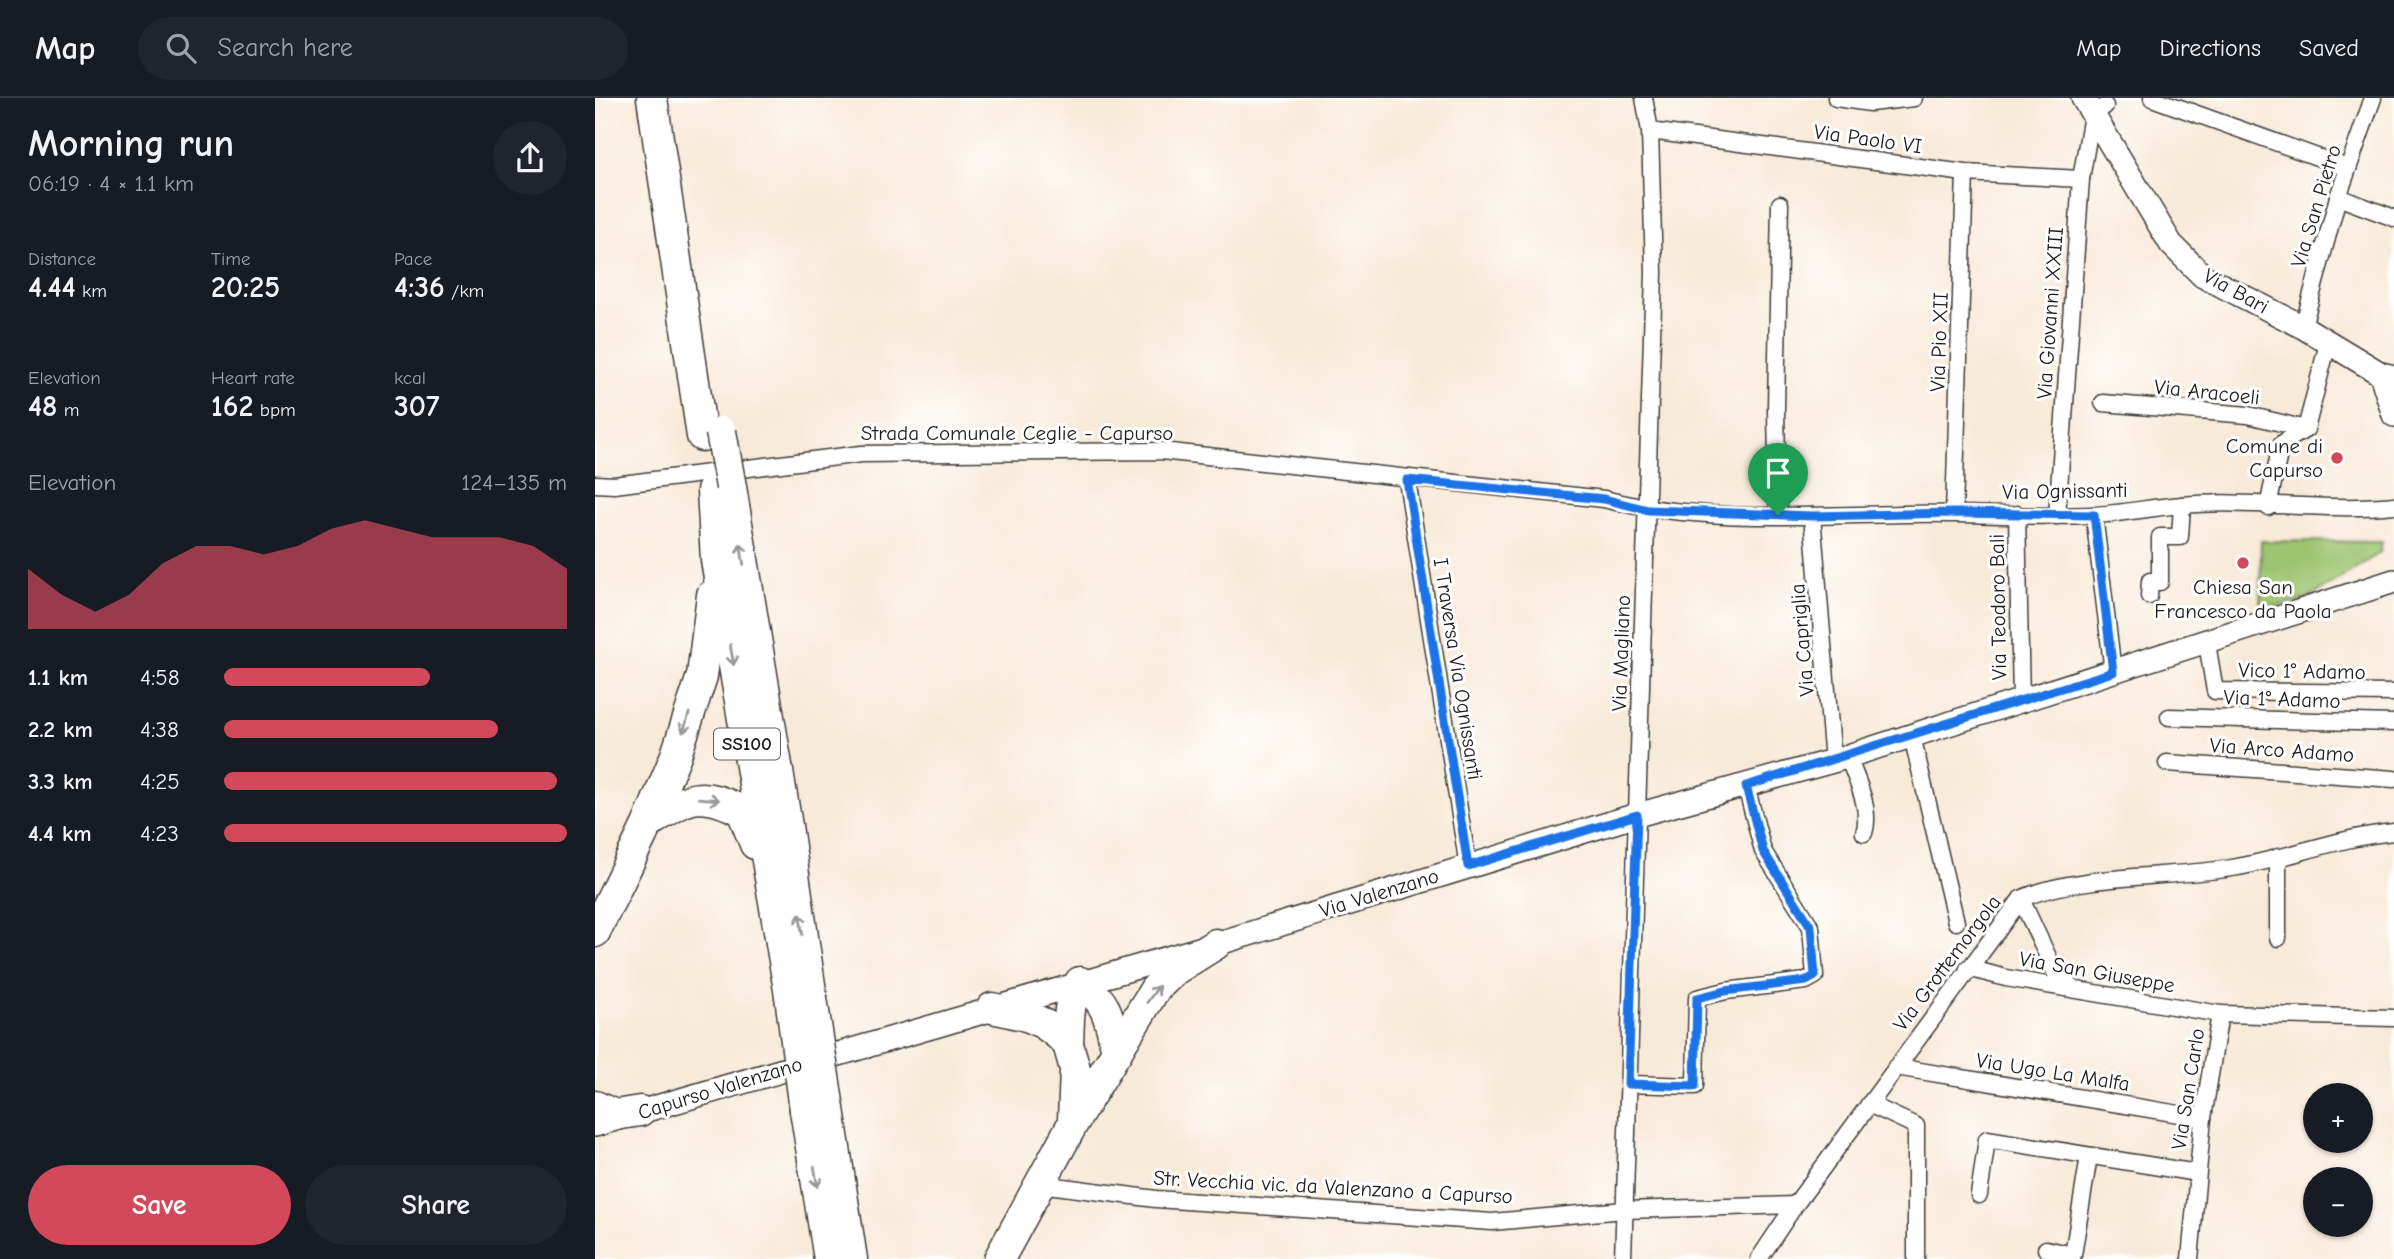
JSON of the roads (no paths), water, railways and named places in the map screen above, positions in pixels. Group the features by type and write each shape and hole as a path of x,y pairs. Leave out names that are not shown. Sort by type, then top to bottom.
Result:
{"highway":[{"name":"SS100","path":"652,98 722,489 787,826 795,986"},
{"name":"SS100","path":"671,98 712,434"},
{"name":"SS100","path":"595,932 647,823 676,754 702,676 722,489"},
{"name":"SS100","path":"716,560 817,1109 829,1259"},
{"name":"SS100","path":"647,823 689,798 717,798 742,811 753,836 776,950 795,986"},
{"path":"999,1259 1072,1125 1155,989 1176,969 1216,944"},
{"path":"1072,1125 1075,1069 1069,1044 1071,1002 1080,982 1100,997 1109,1019 1117,1052"},
{"path":"992,1009 1030,1016 1050,1025 1069,1044"},
{"path":"595,1106 615,1115 639,1111"},
{"name":"SS100","path":"817,1109 837,1161 852,1259"},
{"path":"837,1161 864,1259"}],"street":[{"name":"Via Magliano","path":"1623,1259 1654,273 1650,131 1644,98"},
{"path":"1836,98 1870,103 1914,98"},
{"path":"2152,98 2348,168"},
{"name":"Via San Pietro","path":"2303,327 2338,197 2373,98"},
{"name":"Via Giovanni XXIII","path":"2057,516 2081,179 2094,106"},
{"name":"Via Bari","path":"2094,106 2171,244 2203,275 2303,327 2388,376 2394,415"},
{"name":"Via Paolo VI","path":"1650,131 1965,173 2081,179"},
{"name":"Via Pio XII","path":"1954,513 1965,173"},
{"path":"2338,197 2394,218"},
{"path":"1778,515 1776,409 1780,204"},
{"path":"2268,506 2281,444 2306,429 2328,343"},
{"name":"Via Aracoeli","path":"2103,403 2248,415 2306,429"},
{"name":"Strada Comunale Ceglie - Capurso","path":"595,484 614,485 861,454 1161,451 1407,480 1604,499 1648,510"},
{"name":"I Traversa Via Ognissanti","path":"1407,480 1468,866"},
{"path":"2149,596 2150,582 2160,582 2160,537 2180,537 2182,505"},
{"name":"Via Ognissanti","path":"1648,510 1812,516 1954,513 2057,516 2094,515 2182,505 2360,509 2394,505"},
{"name":"Via Teodoro Bali","path":"2017,514 2021,699"},
{"path":"2094,515 2113,672"},
{"name":"Via Capriglia","path":"1812,516 1841,759 1863,800 1867,824 1864,833"},
{"name":"Via Valenzano","path":"844,1051 1216,944 1637,815 1841,759 2394,581"},
{"name":"Vico 1° Adamo","path":"2207,643 2215,691 2394,693"},
{"name":"Via 1° Adamo","path":"2169,717 2394,723"},
{"path":"1912,736 1955,922"},
{"name":"Via Arco Adamo","path":"2167,763 2394,779"},
{"path":"1628,1084 1695,1086 1697,998 1725,991 1806,981 1815,976 1811,927 1763,851 1746,786"},
{"name":"Via Grottemorgola","path":"1759,1259 1795,1205 2021,899 2035,892 2075,886 2233,868 2394,832"},
{"path":"2278,938 2279,857"},
{"path":"2021,899 2055,972 2073,989"},
{"name":"Via San Giuseppe","path":"1968,968 2220,1014"},
{"name":"Via San Carlo","path":"2190,1259 2203,1118 2220,1014 2394,1018"},
{"name":"Capurso Valenzano","path":"595,1125 844,1051"},
{"name":"Via Ugo La Malfa","path":"1896,1067 2203,1118"},
{"path":"1869,1104 1916,1126 1916,1259"},
{"path":"1979,1195 1987,1139 2197,1173"},
{"path":"2046,1249 2073,1255 2089,1156"},
{"name":"Str. Vecchia vic. da Valenzano a Capurso","path":"1039,1184 1156,1199 1493,1222 1624,1210 1795,1205"}],"place":[{"name":"Comune di Capurso","path":"2337,458"},
{"name":"Chiesa San Francesco da Paola","path":"2243,563"}]}
